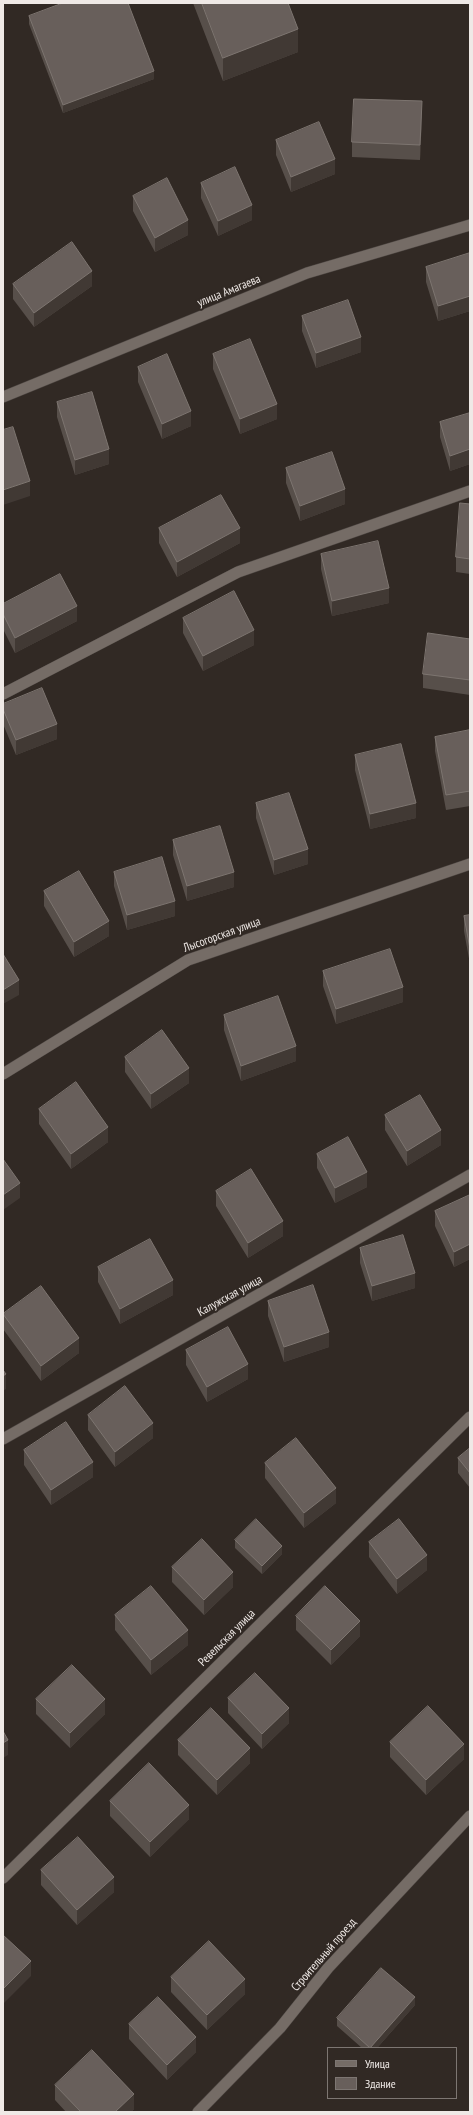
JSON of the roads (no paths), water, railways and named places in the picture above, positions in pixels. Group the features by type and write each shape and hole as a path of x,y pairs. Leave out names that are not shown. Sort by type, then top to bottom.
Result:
{"street":[{"name":"улица Амагаева","path":"3,397 307,274 470,225"},
{"path":"3,694 238,572 470,491"},
{"name":"Лысогорская улица","path":"3,1074 188,960 470,864"},
{"name":"Калужская улица","path":"3,1439 470,1175"},
{"name":"Ревельская улица","path":"3,1878 470,1417"},
{"name":"Строительный проезд","path":"198,2112 280,2028 328,1968 470,1816"}]}
